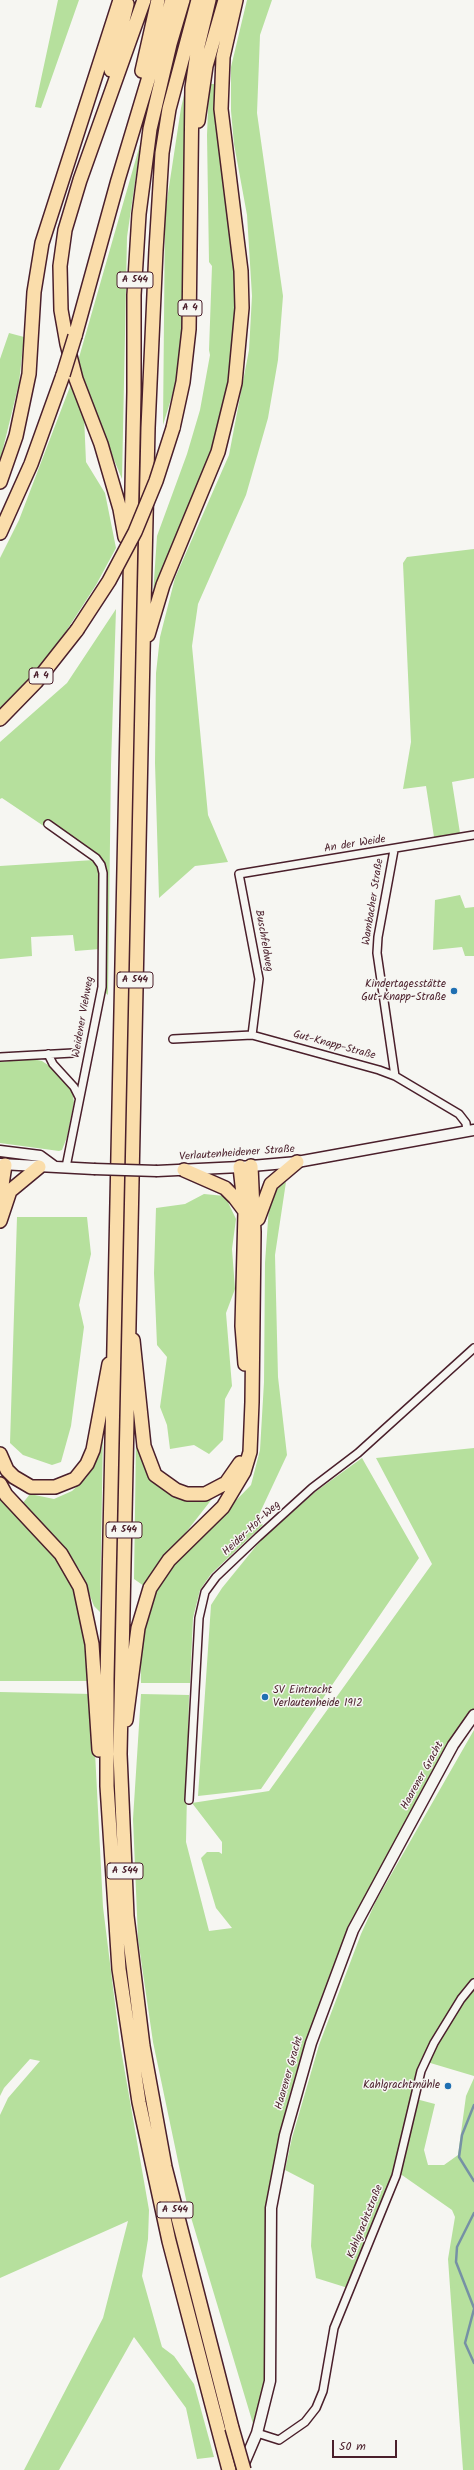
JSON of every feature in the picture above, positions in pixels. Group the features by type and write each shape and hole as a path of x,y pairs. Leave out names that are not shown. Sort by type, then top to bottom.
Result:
{"highway":[{"path":"0,482 16,436 29,374 34,292 42,243 120,0"},
{"path":"95,141 128,0"},
{"path":"130,565 120,509 101,444 76,379 66,344 61,310 60,266 62,245 80,180 144,0"},
{"path":"135,120 144,64 158,0"},
{"path":"0,533 31,464 76,336 135,120 172,0"},
{"name":"A 544","path":"183,0 168,51 152,122 139,214 134,295 107,1786 118,1970 139,2102 169,2241 229,2470"},
{"name":"A 544","path":"198,0 178,73 162,152 148,428 128,1307 120,1754 127,1916 143,2046 167,2175 244,2470"},
{"name":"A 4","path":"0,719 36,682 78,630 109,582 135,532 156,481 173,428 183,382 189,329 191,278 190,187 192,88 198,46 209,0"},
{"path":"190,187 206,66 225,0"},
{"path":"143,652 163,584 218,452 235,383 242,308 241,271 224,144 221,103 223,57 236,0"},
{"path":"254,1232 262,1203 271,1184 297,1162"},
{"path":"0,1198 2,1164"},
{"path":"0,1221 10,1191 39,1167"},
{"path":"128,1307 137,1363 144,1446 148,1461 161,1480 176,1490 193,1495 213,1492 226,1483 239,1465 246,1431 247,1400 242,1326 246,1167"},
{"path":"120,1754 131,1693 138,1628 150,1588 169,1560 223,1507 244,1472 250,1452 254,1232 246,1167"},
{"path":"184,1170 225,1188 235,1198 245,1212"},
{"path":"0,1454 5,1466 14,1477 31,1487 46,1488 60,1486 75,1479 81,1473 95,1442 103,1384 114,1343"},
{"path":"0,1484 6,1495 61,1554 80,1587 92,1644 99,1747 107,1786"}],"main road":[{"name":"Verlautenheidener Straße","path":"2,1164 39,1167 157,1171 246,1167 297,1162 471,1130"},
{"path":"0,1151 40,1156 55,1167"},
{"name":"Haarener Gracht","path":"241,2470 257,2433 270,2381 271,2208 296,2092 311,2043 353,1930 454,1745 474,1715"}],"street":[{"name":"Weidener Viehweg","path":"48,824 96,858 101,865 103,873 102,987 66,1167"},
{"name":"An der Weide","path":"240,874 394,850 474,835"},
{"name":"Wambacher Straße","path":"394,850 378,937 377,953 395,1076"},
{"name":"Buschfeldweg","path":"240,874 259,979 252,1036"},
{"name":"Gut-Knapp-Straße","path":"173,1039 252,1036 395,1076 459,1114 471,1130"},
{"path":"0,1057 73,1053"},
{"path":"48,1054 53,1064 74,1087 79,1097"},
{"name":"Heider-Hof-Weg","path":"189,1800 199,1618 205,1592 216,1577 258,1536 312,1488 358,1453 474,1348"},
{"name":"Kahlgrachtstraße","path":"257,2433 279,2440 305,2422 316,2408 323,2391 334,2328 396,2176 421,2070 438,2036 461,1999 474,1982"}],"green space":[{"path":"58,0 79,0 41,108 35,107"},
{"path":"247,0 272,0 260,35 257,113 283,296 278,360 268,418 246,495 198,604 192,646 208,815 228,862 195,866 159,898 155,763 156,673 160,637 175,578 229,455 249,350 252,296 247,215 234,144 231,111 231,67"},
{"path":"209,84 217,84 233,228 238,308 229,391 217,442 153,595 157,536 187,454 200,410 210,355 212,266 209,262 207,135"},
{"path":"187,94 186,262 181,343 175,386 163,425 165,213 181,108 184,95"},
{"path":"141,141 127,237 122,479 76,368"},
{"path":"9,333 24,337 19,383 0,461 0,359"},
{"path":"71,384 84,416 86,462 105,493 116,548 96,585 50,656 0,709 0,558 19,520"},
{"path":"474,549 474,778 452,782 460,833 434,837 426,786 403,789 411,742 403,563 407,557"},
{"path":"116,609 111,765 108,995 100,988 100,949 75,951 73,935 31,937 32,956 0,959 0,866 94,860 2,798 0,799 0,742 67,683"},
{"path":"460,895 465,908 474,907 474,956 465,956 462,947 433,950 435,900"},
{"path":"32,1059 42,1061 51,1067 72,1090 74,1102 67,1137 62,1150 59,1151 0,1143 0,1062"},
{"path":"286,1182 275,1255 278,1377 287,1455 257,1519 263,1525 211,1574 200,1590 193,1618 190,1683 141,1683 140,1638 150,1599 171,1567 251,1485 260,1450 264,1382 265,1263 269,1206 277,1187"},
{"path":"204,1194 225,1196 236,1219 232,1249 235,1289 226,1313 232,1386 225,1399 223,1440 209,1454 194,1445 170,1449 167,1425 160,1407 167,1357 157,1345 154,1273 156,1208 185,1204"},
{"path":"17,1217 87,1217 91,1254 79,1305 84,1327 71,1426 61,1462 52,1465 23,1455 10,1443"},
{"path":"103,1431 100,1612 94,1606 80,1570 22,1504 30,1494 54,1499 72,1491 87,1477 98,1454"},
{"path":"136,1441 145,1465 193,1500 212,1499 144,1586 134,1579"},
{"path":"474,1448 474,1709 450,1742 349,1928 328,1980 289,2097 266,2208 267,2331 265,2380 254,2427 187,2204 153,2042 138,1939 133,1819 141,1694 189,1695 186,1842 209,1931 232,1928 216,1908 201,1858 207,1852 219,1852 222,1854 222,1842 192,1803 269,1791 432,1564 376,1458"},
{"name":"SV Eintracht Verlautenheide 1912","path":"362,1458 419,1558 261,1789 198,1796 211,1605 222,1588 261,1540 315,1492"},
{"path":"0,1494 62,1564 80,1597 89,1638 90,1681 0,1681"},
{"path":"0,1692 92,1694 103,1907 120,2044 149,2210 148,2239 142,2276 162,2347 174,2356 194,2384 214,2457 197,2459 186,2408 134,2337 59,2470 24,2470 103,2318 128,2221 0,2278 0,2115 8,2098 40,2061 30,2059 4,2088 0,2096"},
{"path":"474,1730 474,1978 458,1998 431,2042 393,2174 348,2288 316,2278 311,2246 314,2185 285,2170 292,2138 319,2045 361,1934 376,1901"},
{"path":"474,1987 474,2076 427,2062 463,2000"},
{"path":"474,2078 474,2470 463,2470 448,2259 455,2217 452,2210 399,2173 416,2099 435,2104 424,2150 428,2165 444,2165 458,2155 466,2096"}],"waterway":[{"path":"474,2105 462,2135 459,2157 474,2181"},
{"path":"474,2213 457,2247 456,2262 474,2308"},
{"path":"474,2309 465,2343 474,2363"}],"place":[{"name":"Kindertagesstätte Gut-Knapp-Straße","path":"454,991"},
{"name":"SV Eintracht Verlautenheide 1912","path":"265,1697"},
{"name":"Kahlgrachtmühle","path":"448,2086"}]}
